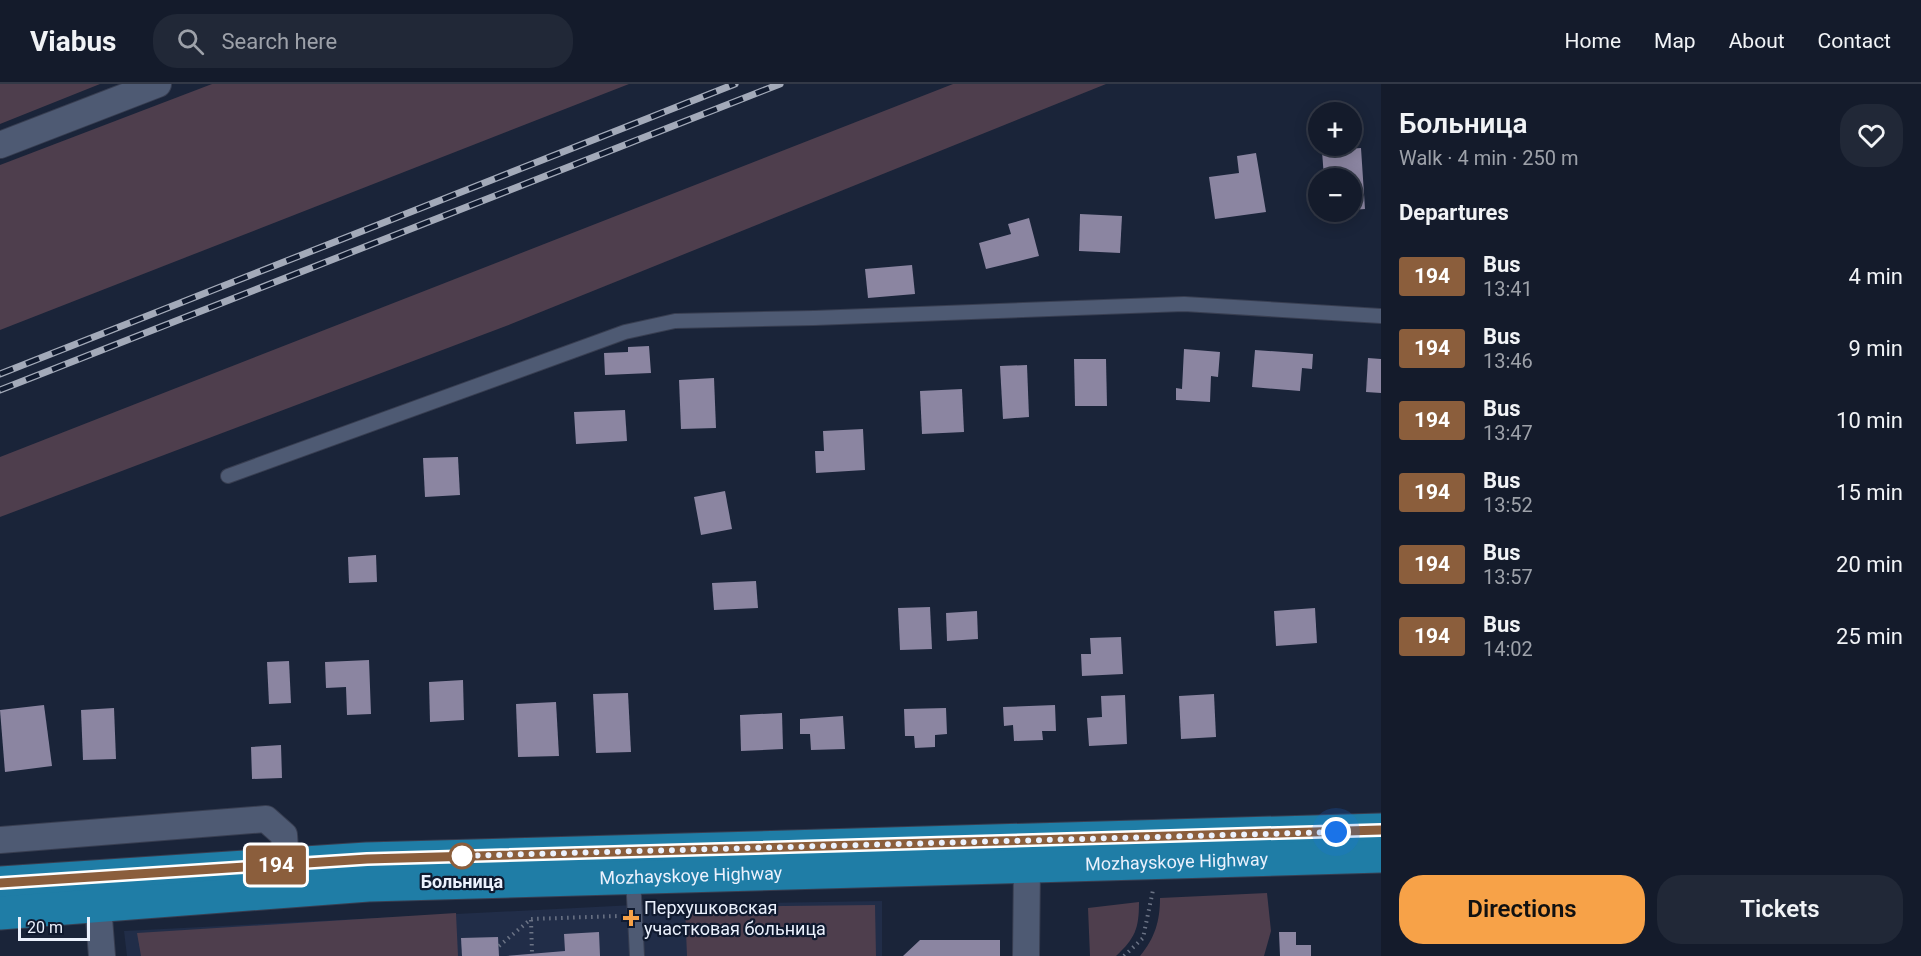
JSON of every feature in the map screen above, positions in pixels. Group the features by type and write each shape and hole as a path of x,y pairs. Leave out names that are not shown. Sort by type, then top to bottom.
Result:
{"main road":[{"name":"Mozhayskoye Highway","path":"0,883 379,859 1381,830"},
{"name":"Mozhayskoye Highway","path":"0,913 368,885 1381,856"}],"street":[{"path":"0,145 158,84"},
{"path":"0,840 266,819 284,836 286,864"},
{"path":"1026,956 1027,866"},
{"path":"98,906 102,956"}],"lane":[{"path":"228,476 625,332 675,321 1184,304 1381,316"},
{"path":"633,877 637,956"}],"path":[{"path":"1124,956 1143,938 1155,883"},
{"path":"499,946 531,919 635,915"},
{"path":"531,919 532,953"}],"shaded area":[{"path":"0,84 100,84 0,124"},
{"path":"212,84 629,84 0,330 0,165"},
{"path":"953,84 1106,84 511,324 0,517 0,457"},
{"path":"1267,893 1271,931 1264,956 1140,956 1156,929 1160,898"},
{"name":"Перхушковская участковая больница","path":"882,901 882,956 127,956 124,931 634,905"},
{"path":"1139,902 1135,932 1122,950 1116,956 1090,956 1088,908"},
{"path":"875,905 876,956 687,956 685,907"},
{"path":"456,913 458,956 141,956 137,933"}],"building":[{"path":"1256,153 1266,212 1215,219 1209,177 1239,173 1237,156"},
{"path":"1322,156 1362,156 1365,209 1362,209 1362,168 1323,168"},
{"path":"1080,214 1122,216 1120,253 1079,251"},
{"path":"1029,218 1039,256 986,269 979,243 1011,234 1008,224"},
{"path":"912,265 915,294 868,298 865,269"},
{"path":"649,346 651,373 605,375 604,353 628,352 628,347"},
{"path":"1184,349 1220,352 1218,377 1211,376 1210,402 1176,400 1176,388 1182,389"},
{"path":"1255,350 1313,354 1312,369 1302,368 1300,391 1252,387"},
{"path":"1368,358 1381,359 1381,393 1366,392"},
{"path":"1074,359 1106,359 1107,406 1075,406"},
{"path":"1027,365 1029,417 1003,419 1000,366"},
{"path":"714,378 716,428 681,429 679,380"},
{"path":"962,389 964,432 922,434 920,391"},
{"path":"625,410 627,441 576,444 574,412"},
{"path":"863,429 865,470 816,473 815,451 824,451 823,431"},
{"path":"458,457 460,495 425,497 423,458"},
{"path":"725,491 732,529 701,535 694,497"},
{"path":"376,555 377,582 349,583 348,557"},
{"path":"756,581 758,608 714,610 712,583"},
{"path":"930,607 932,649 900,650 898,608"},
{"path":"1315,608 1317,643 1276,646 1274,611"},
{"path":"977,611 978,639 947,641 946,613"},
{"path":"1121,637 1123,674 1082,676 1081,654 1091,654 1090,638"},
{"path":"369,660 371,714 347,715 346,687 326,688 325,662"},
{"path":"289,661 291,703 269,704 267,662"},
{"path":"463,680 464,720 430,722 429,682"},
{"path":"628,693 631,752 596,753 593,694"},
{"path":"1214,694 1216,737 1181,739 1179,696"},
{"path":"1125,695 1127,744 1089,746 1087,718 1102,717 1101,696"},
{"path":"556,702 559,756 518,757 516,704"},
{"path":"44,705 52,766 5,772 0,710"},
{"path":"1055,705 1056,731 1042,731 1043,740 1014,741 1013,725 1004,726 1003,707"},
{"path":"114,708 116,759 83,760 81,710"},
{"path":"946,708 947,734 935,735 935,747 915,748 914,736 905,736 904,709"},
{"path":"782,713 783,749 741,751 740,715"},
{"path":"843,716 845,749 811,750 810,734 800,734 800,719"},
{"path":"281,745 282,778 252,779 251,747"},
{"path":"599,932 600,956 506,956 565,951 564,934"},
{"path":"1279,932 1296,932 1296,945 1311,945 1311,956 1280,956"},
{"path":"498,937 499,956 462,956 461,938"},
{"path":"920,940 1000,940 1000,956 903,956"}],"railway":[{"path":"0,374 735,84"},
{"path":"0,390 780,84"}],"bus line":[{"name":"194","path":"0,883 367,859 1381,830"}],"place":[{"name":"Больница","path":"462,856"},
{"name":"Перхушковская участковая больница","path":"631,918"}],"route":[{"path":"462,856 459,856 1336,832"}]}
